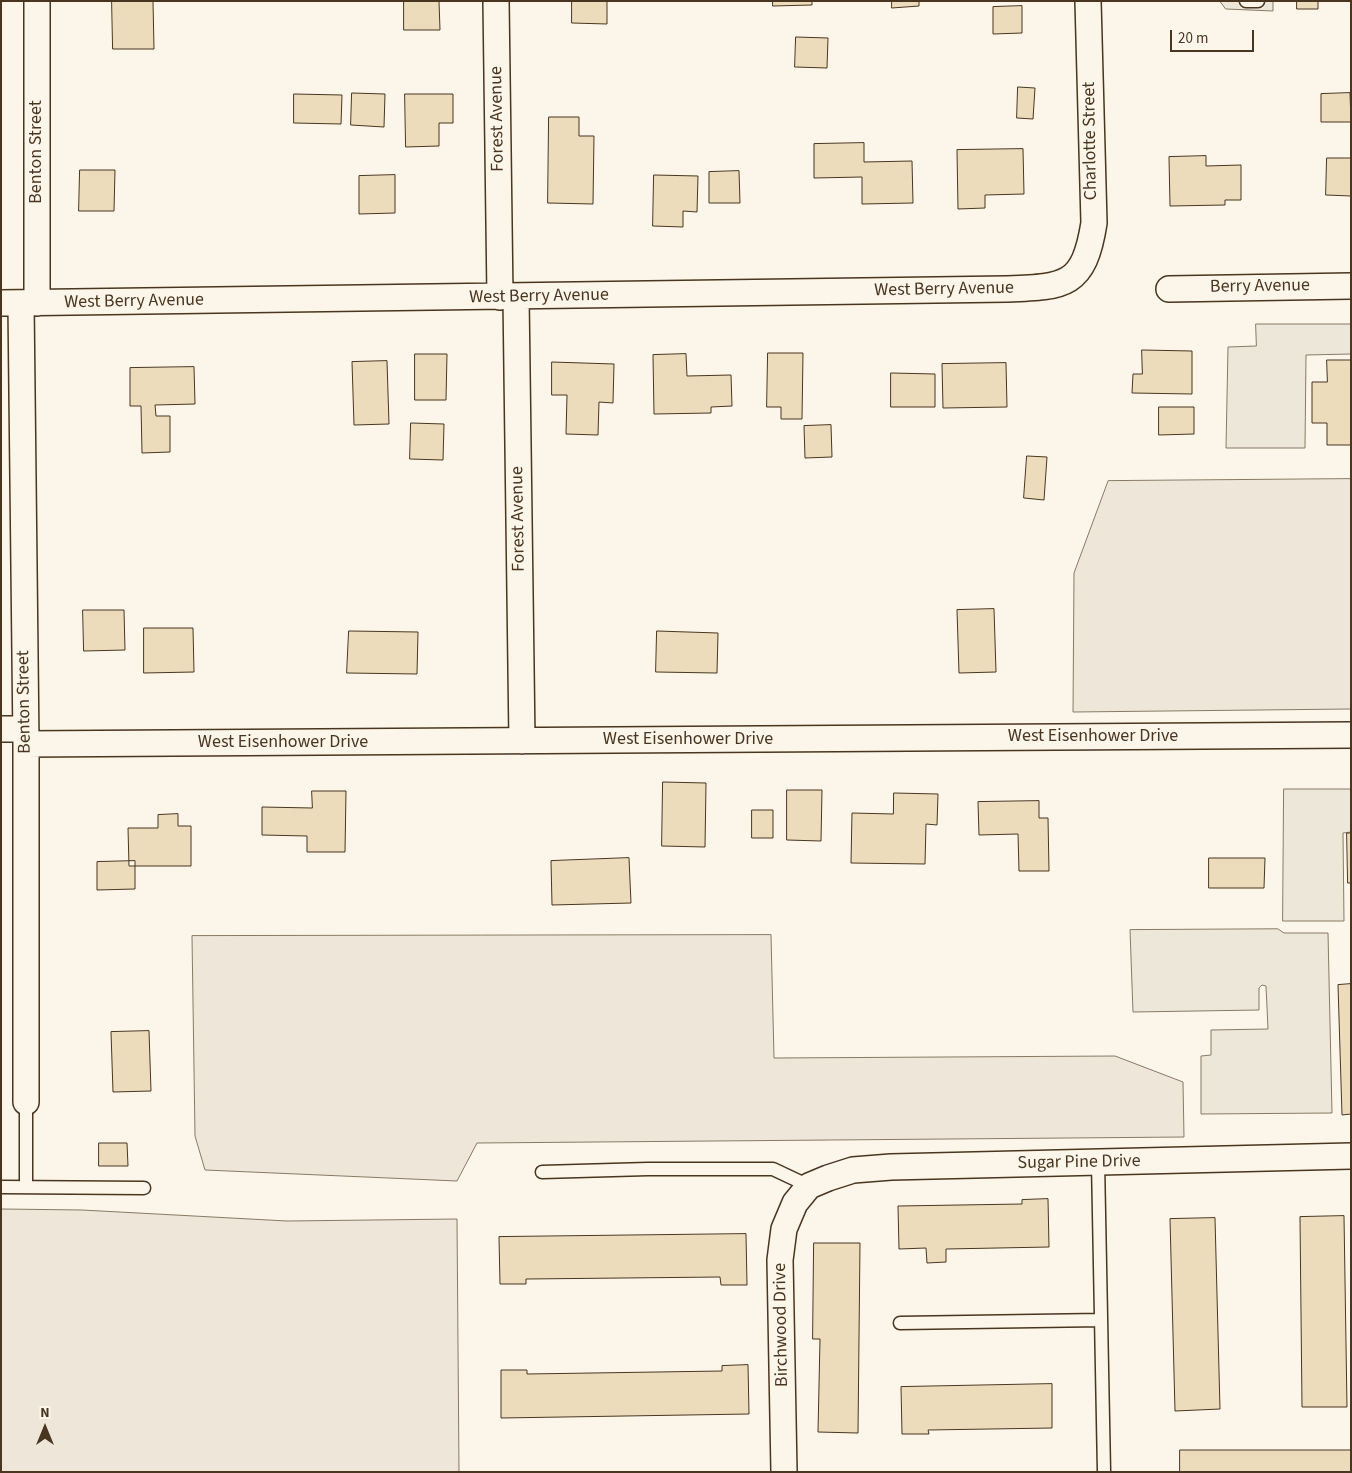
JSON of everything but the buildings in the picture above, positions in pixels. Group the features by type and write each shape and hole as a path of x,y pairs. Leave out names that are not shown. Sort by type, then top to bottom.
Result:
{"street":[{"name":"Benton Street","path":"26,1102 17,734 20,303 37,1"},
{"name":"Forest Avenue","path":"496,1 508,297 522,741"},
{"name":"Charlotte Street","path":"1074,276 1086,258 1094,223 1088,1"},
{"name":"West Berry Avenue","path":"20,303 1039,288 1062,284 1074,276"},
{"name":"Berry Avenue","path":"1169,289 1351,286"},
{"name":"West Eisenhower Drive","path":"17,734 522,741 1351,735"},
{"name":"Sugar Pine Drive","path":"809,1186 854,1170 891,1167 1351,1156"},
{"name":"Birchwood Drive","path":"784,1472 780,1260 784,1229 795,1203 809,1186"}],"lane":[{"path":"1246,1 1258,1"},
{"path":"26,1102 26,1187"},
{"path":"1098,1162 1104,1472"},
{"path":"542,1172 648,1169 773,1169 809,1186"},
{"path":"1,1187 144,1188"},
{"path":"900,1323 1101,1320"}],"shaded area":[{"path":"1220,1 1273,1 1273,11 1226,9"},
{"path":"1256,324 1351,324 1351,354 1306,355 1305,448 1226,448 1228,347 1256,346"},
{"path":"1351,479 1351,709 1073,712 1074,573 1108,481"},
{"path":"1284,789 1351,789 1351,832 1343,833 1344,921 1283,921"},
{"path":"1278,929 1284,933 1328,933 1332,1113 1201,1114 1201,1056 1211,1055 1211,1030 1268,1029 1266,986 1262,985 1259,988 1259,1010 1133,1012 1130,930"},
{"path":"771,935 774,1058 1115,1056 1183,1082 1184,1137 477,1143 457,1181 205,1170 195,1136 192,936"},
{"path":"1,1209 82,1210 287,1221 457,1219 459,1472 1,1472"}]}
